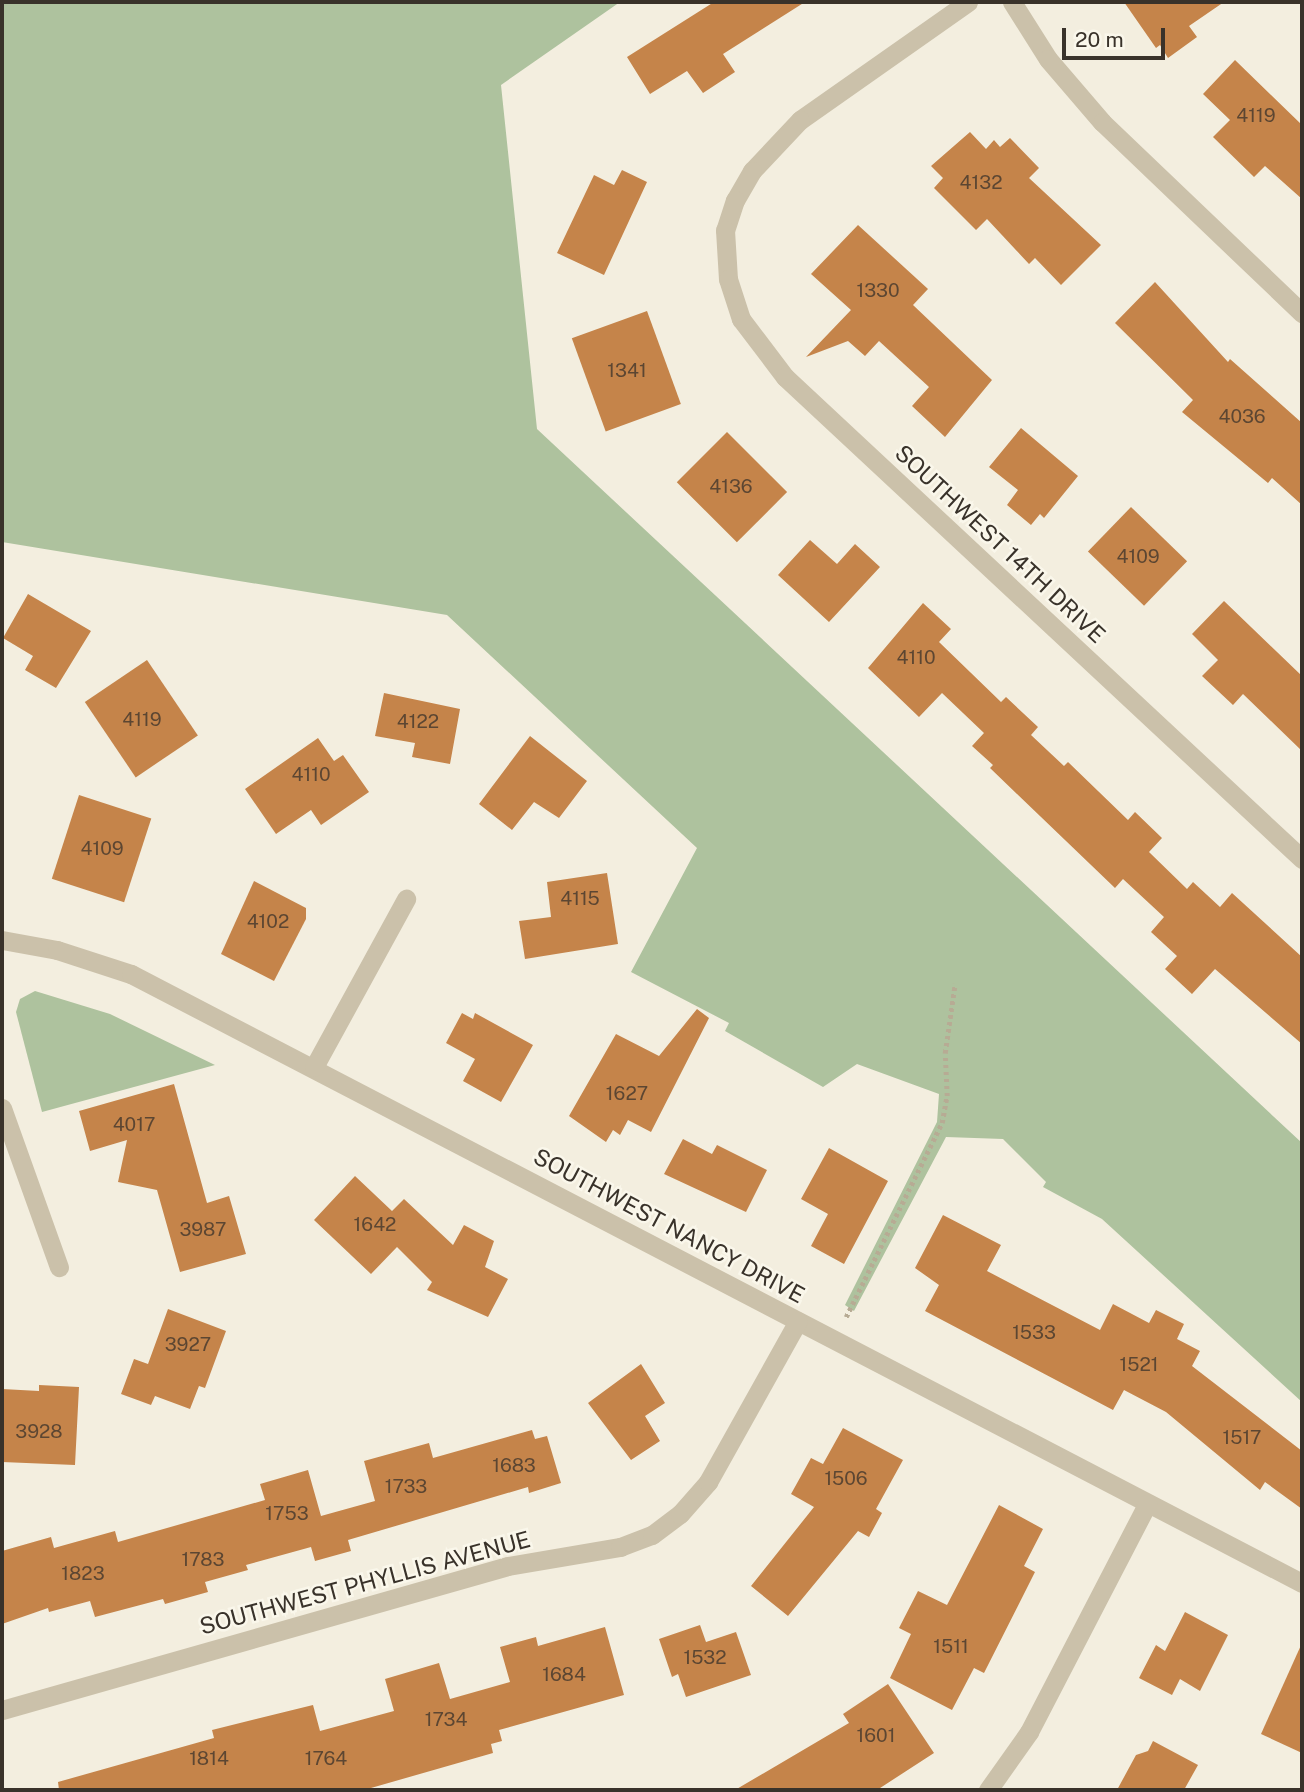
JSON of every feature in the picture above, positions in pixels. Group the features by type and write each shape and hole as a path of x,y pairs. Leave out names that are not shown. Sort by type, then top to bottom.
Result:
{"street":[{"name":"SOUTHWEST 14TH DRIVE","path":"968,2 800,120 752,171 735,200 725,230 728,279 741,319 761,352 1302,859"},
{"path":"1012,2 1048,60 1102,122 1302,313"},
{"path":"314,1067 405,899"},
{"name":"SOUTHWEST NANCY DRIVE","path":"2,940 57,950 131,974 1302,1583"},
{"path":"2,1108 59,1267"},
{"name":"SOUTHWEST PHYLLIS AVENUE","path":"2,1710 508,1566 620,1547 652,1535 680,1514 708,1482 798,1321"},
{"path":"988,1790 1029,1732 1147,1504"}],"path":[{"path":"834,1340 943,1123 947,1096 944,1053 955,984"}],"green space":[{"path":"2,2 620,2 501,85 537,429 1302,1143 1302,1402 1102,1219 1043,1187 1046,1182 1003,1139 946,1137 854,1311 845,1305 937,1122 939,1094 857,1064 823,1087 725,1031 729,1023 631,972 697,848 447,615 2,542"},
{"path":"35,991 110,1014 215,1065 42,1112 16,1012 20,999"}],"building":[{"path":"714,2 805,2 723,54 735,72 703,93 687,71 650,94 627,57"},
{"path":"1124,2 1224,2 1189,26 1197,37 1168,58 1160,45 1156,48"},
{"path":"1235,60 1302,125 1302,199 1265,166 1254,177 1213,137 1230,120 1203,94"},
{"path":"970,132 986,149 994,140 1000,147 1010,138 1039,168 1029,178 1101,245 1061,285 1035,258 1029,264 987,219 976,230 934,188 943,178 931,166"},
{"path":"622,170 647,182 604,275 557,253 594,175 614,185"},
{"path":"858,225 928,289 913,305 992,380 945,437 912,406 929,387 879,341 865,356 848,341 806,357 851,310 811,274"},
{"path":"1155,282 1228,362 1230,359 1302,423 1302,505 1272,478 1268,483 1182,412 1193,400 1115,323"},
{"path":"647,311 681,404 606,431 572,338"},
{"path":"1021,428 1078,476 1044,518 1040,514 1031,525 1007,505 1018,490 989,467"},
{"path":"727,432 787,492 737,542 677,482"},
{"path":"1131,507 1187,561 1144,606 1088,552"},
{"path":"810,540 837,564 855,544 880,567 829,622 778,575"},
{"path":"28,594 91,631 56,688 25,670 33,656 3,638"},
{"path":"1224,601 1302,676 1302,751 1243,694 1233,705 1202,676 1218,660 1192,634"},
{"path":"923,603 951,629 939,642 1001,702 1006,697 1038,727 1031,735 1064,766 1068,762 1128,820 1135,812 1162,838 1149,852 1187,889 1193,882 1220,907 1232,893 1302,957 1302,1044 1215,969 1192,994 1165,969 1177,956 1151,932 1164,917 1123,879 1115,888 990,768 993,765 972,746 984,733 942,693 919,717 868,668"},
{"path":"147,660 198,735 136,777 85,702"},
{"path":"384,693 460,709 450,764 412,757 415,743 375,736"},
{"path":"530,736 587,781 559,818 534,802 512,830 479,804"},
{"path":"318,738 334,761 343,755 369,792 321,825 311,810 276,834 245,789"},
{"path":"79,795 151,818 124,902 52,879"},
{"path":"607,873 618,944 525,959 519,921 551,917 547,882"},
{"path":"254,881 306,908 306,919 274,981 221,954"},
{"path":"697,1009 709,1018 651,1132 628,1120 620,1135 613,1130 606,1142 569,1116 616,1034 659,1056"},
{"path":"462,1013 473,1019 475,1013 533,1045 501,1102 463,1081 475,1059 446,1043"},
{"path":"174,1084 207,1203 229,1196 246,1254 180,1272 157,1190 118,1182 127,1140 90,1151 79,1111"},
{"path":"683,1139 712,1154 717,1145 767,1170 746,1212 664,1174"},
{"path":"829,1148 888,1181 844,1264 811,1246 828,1214 801,1199"},
{"path":"355,1176 392,1211 404,1199 453,1245 464,1225 494,1241 485,1267 508,1279 488,1317 427,1290 432,1282 397,1247 371,1274 314,1220"},
{"path":"943,1215 1001,1245 987,1271 1100,1330 1113,1304 1149,1323 1156,1310 1184,1324 1177,1339 1200,1351 1192,1366 1302,1451 1302,1509 1265,1482 1260,1490 1166,1412 1124,1390 1113,1410 925,1311 939,1285 915,1268"},
{"path":"168,1309 226,1331 205,1388 199,1386 190,1409 155,1396 151,1405 121,1394 134,1359 148,1364"},
{"path":"641,1364 665,1403 645,1416 660,1441 631,1460 588,1403"},
{"path":"39,1385 79,1387 75,1465 2,1462 2,1389 39,1391"},
{"path":"843,1428 903,1460 876,1509 882,1513 869,1537 858,1531 788,1616 751,1586 814,1507 791,1494 811,1458 823,1464"},
{"path":"532,1430 535,1439 547,1436 561,1483 529,1493 528,1487 348,1540 351,1551 315,1561 311,1547 246,1565 248,1570 205,1582 208,1592 165,1604 163,1599 95,1617 90,1601 49,1612 48,1608 2,1624 2,1551 51,1537 54,1548 115,1531 118,1542 265,1500 260,1484 308,1470 321,1516 375,1501 364,1461 429,1443 433,1458"},
{"path":"999,1505 1043,1529 1024,1566 1035,1572 984,1673 974,1668 952,1710 890,1678 911,1634 899,1628 918,1591 947,1605"},
{"path":"1185,1612 1228,1635 1200,1691 1180,1679 1172,1695 1139,1678 1156,1645 1165,1651"},
{"path":"700,1625 706,1642 736,1632 751,1675 686,1697 678,1674 672,1677 659,1639"},
{"path":"605,1627 624,1695 499,1730 502,1741 491,1744 493,1753 364,1790 59,1790 58,1782 214,1738 212,1730 313,1705 320,1731 394,1711 385,1679 439,1663 450,1699 510,1682 500,1647 536,1637 538,1646"},
{"path":"1302,1643 1302,1753 1261,1734"},
{"path":"888,1684 934,1753 877,1790 735,1790 849,1723 843,1714"},
{"path":"1153,1741 1198,1765 1184,1790 1117,1790 1136,1755 1148,1751"}]}
